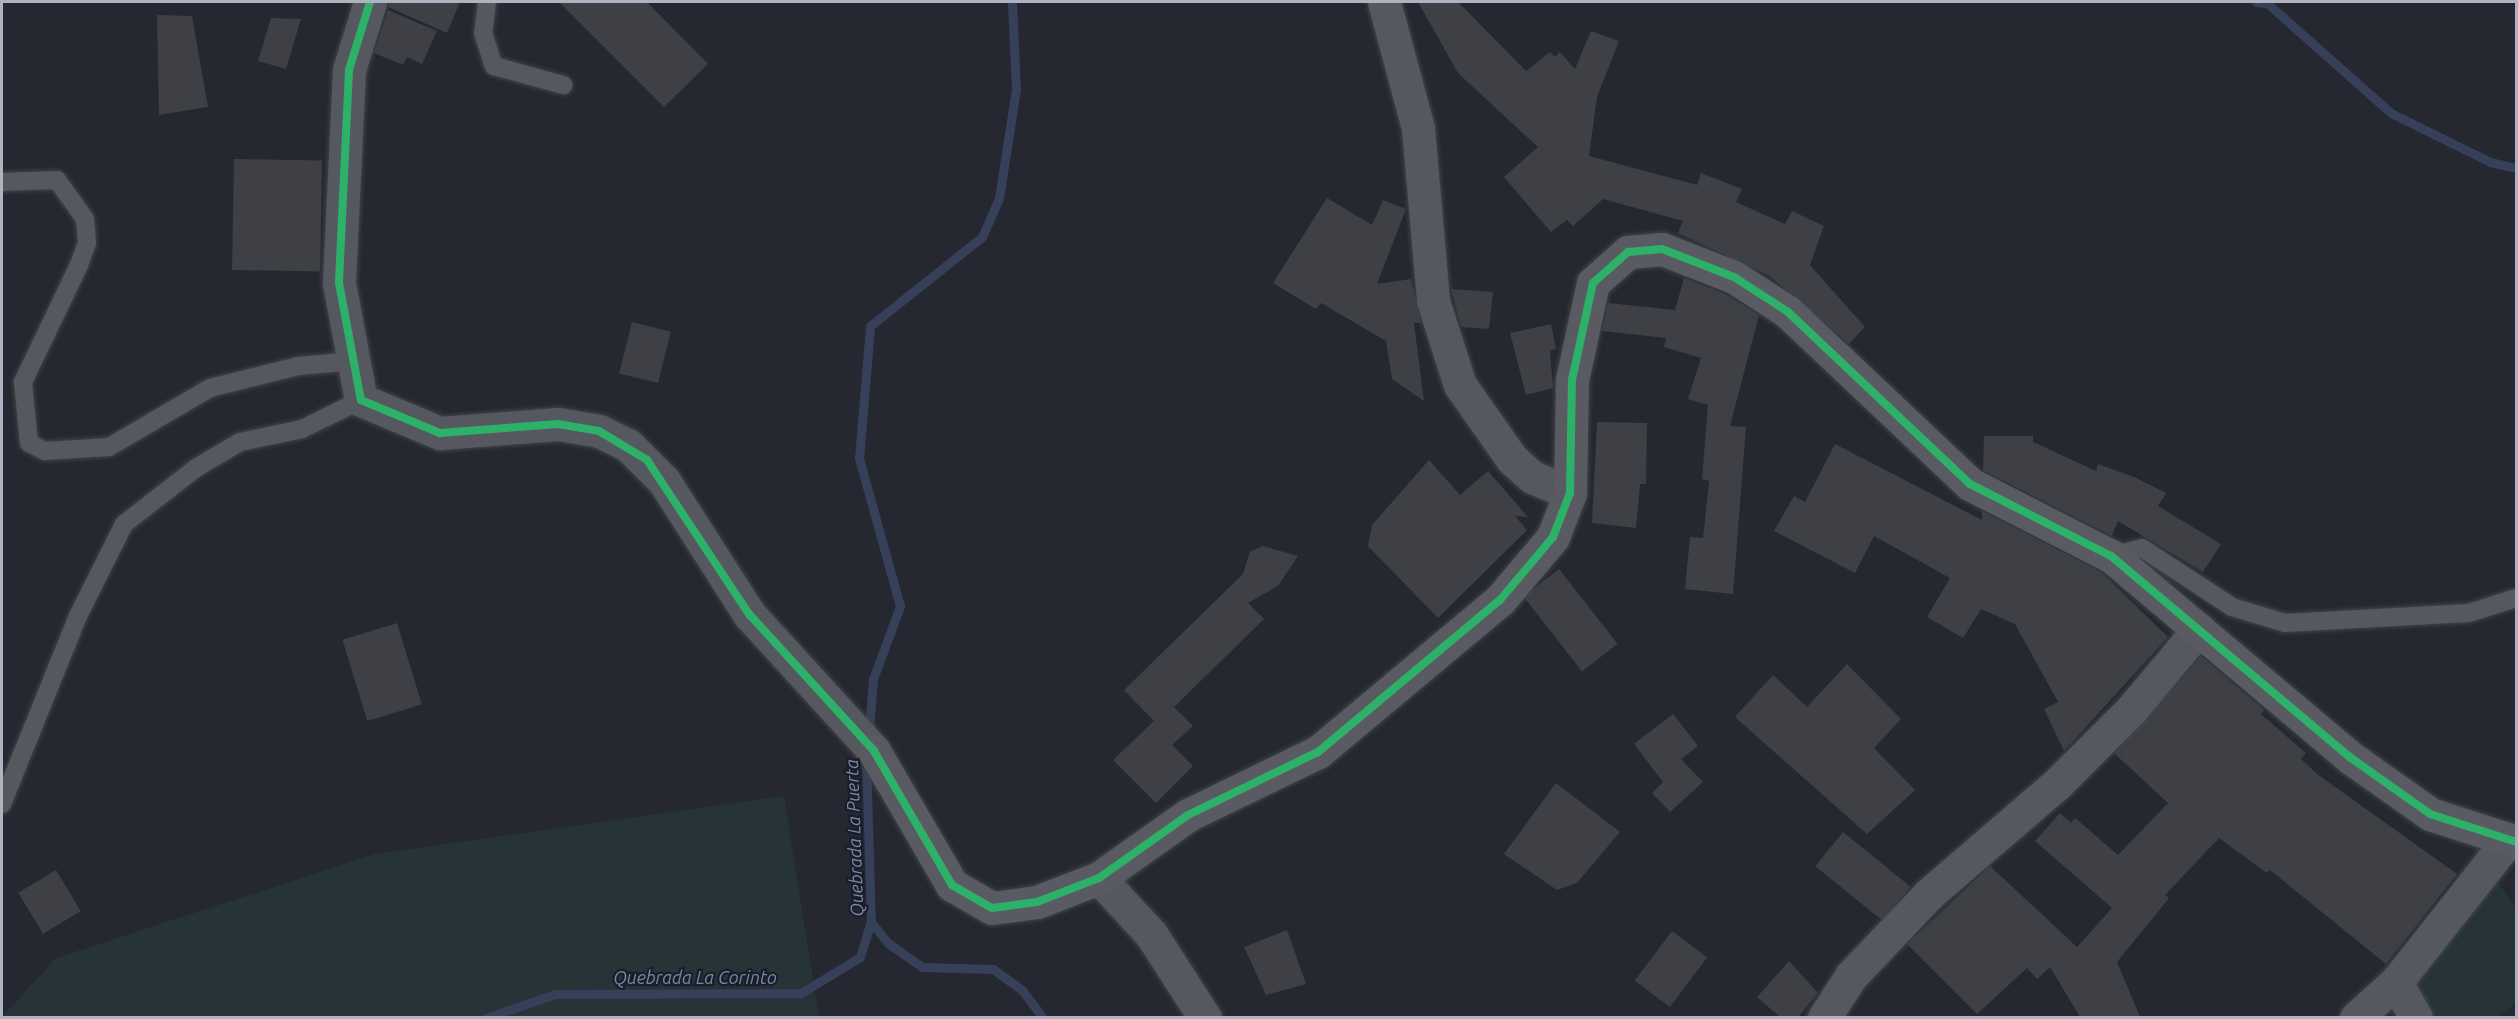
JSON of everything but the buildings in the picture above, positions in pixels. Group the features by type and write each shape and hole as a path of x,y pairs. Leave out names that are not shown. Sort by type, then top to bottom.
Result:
{"street":[{"path":"370,2 349,70 339,283 361,400 440,433 558,424 599,430 628,445 664,481 750,614 867,742 952,885 992,908 1037,902 1099,878 1188,815 1318,752 1500,600 1553,537 1570,493 1572,380 1593,283 1628,252 1662,249 1734,277 1788,312 1970,484 2111,556 2351,758 2430,814 2512,841 2396,982 2356,1017"},
{"path":"1384,2 1418,128 1433,301 1460,386 1512,459 1532,477 1570,493"},
{"path":"1824,1017 1851,976 1929,894 2057,784 2132,708 2199,629"},
{"path":"1099,878 1151,934 1205,1017"},
{"path":"2396,982 2416,1017"}],"lane":[{"path":"487,2 483,33 494,66 563,85"},
{"path":"2,182 57,180 85,219 87,243 79,265 23,382 29,443 45,451 109,447 210,388 298,366 355,361"},
{"path":"2,804 78,616 124,524 196,468 240,442 302,429 361,400"},
{"path":"2111,556 2142,548 2232,607 2285,623 2469,613 2517,598"}],"shaded area":[{"path":"784,796 819,1017 2,1017 56,958 375,854"},
{"path":"2496,879 2516,909 2516,1003 2497,1017 2428,1017 2407,987"}],"waterway":[{"name":"Quebrada La Puerta","path":"869,731 873,679 900,606 859,458 870,326 982,237 999,198 1016,90 1012,2"},
{"path":"2256,2 2267,3 2391,113 2490,162 2516,168"},
{"name":"Quebrada La Puerta","path":"866,757 871,922 888,943 922,967 993,969 1022,990 1043,1018"},
{"name":"Quebrada La Corinto","path":"486,1018 555,994 801,993 860,957 871,922"}],"cycle path":[{"path":"370,2 349,70 339,283 361,400 440,433 558,424 599,431 647,460 749,614 874,751 952,885 992,908 1037,902 1099,878 1188,815 1318,752 1500,600 1553,537 1570,493 1572,380 1593,283 1628,252 1662,249 1734,277 1788,312 1970,484 2111,556 2351,758 2430,814 2516,842"}]}
